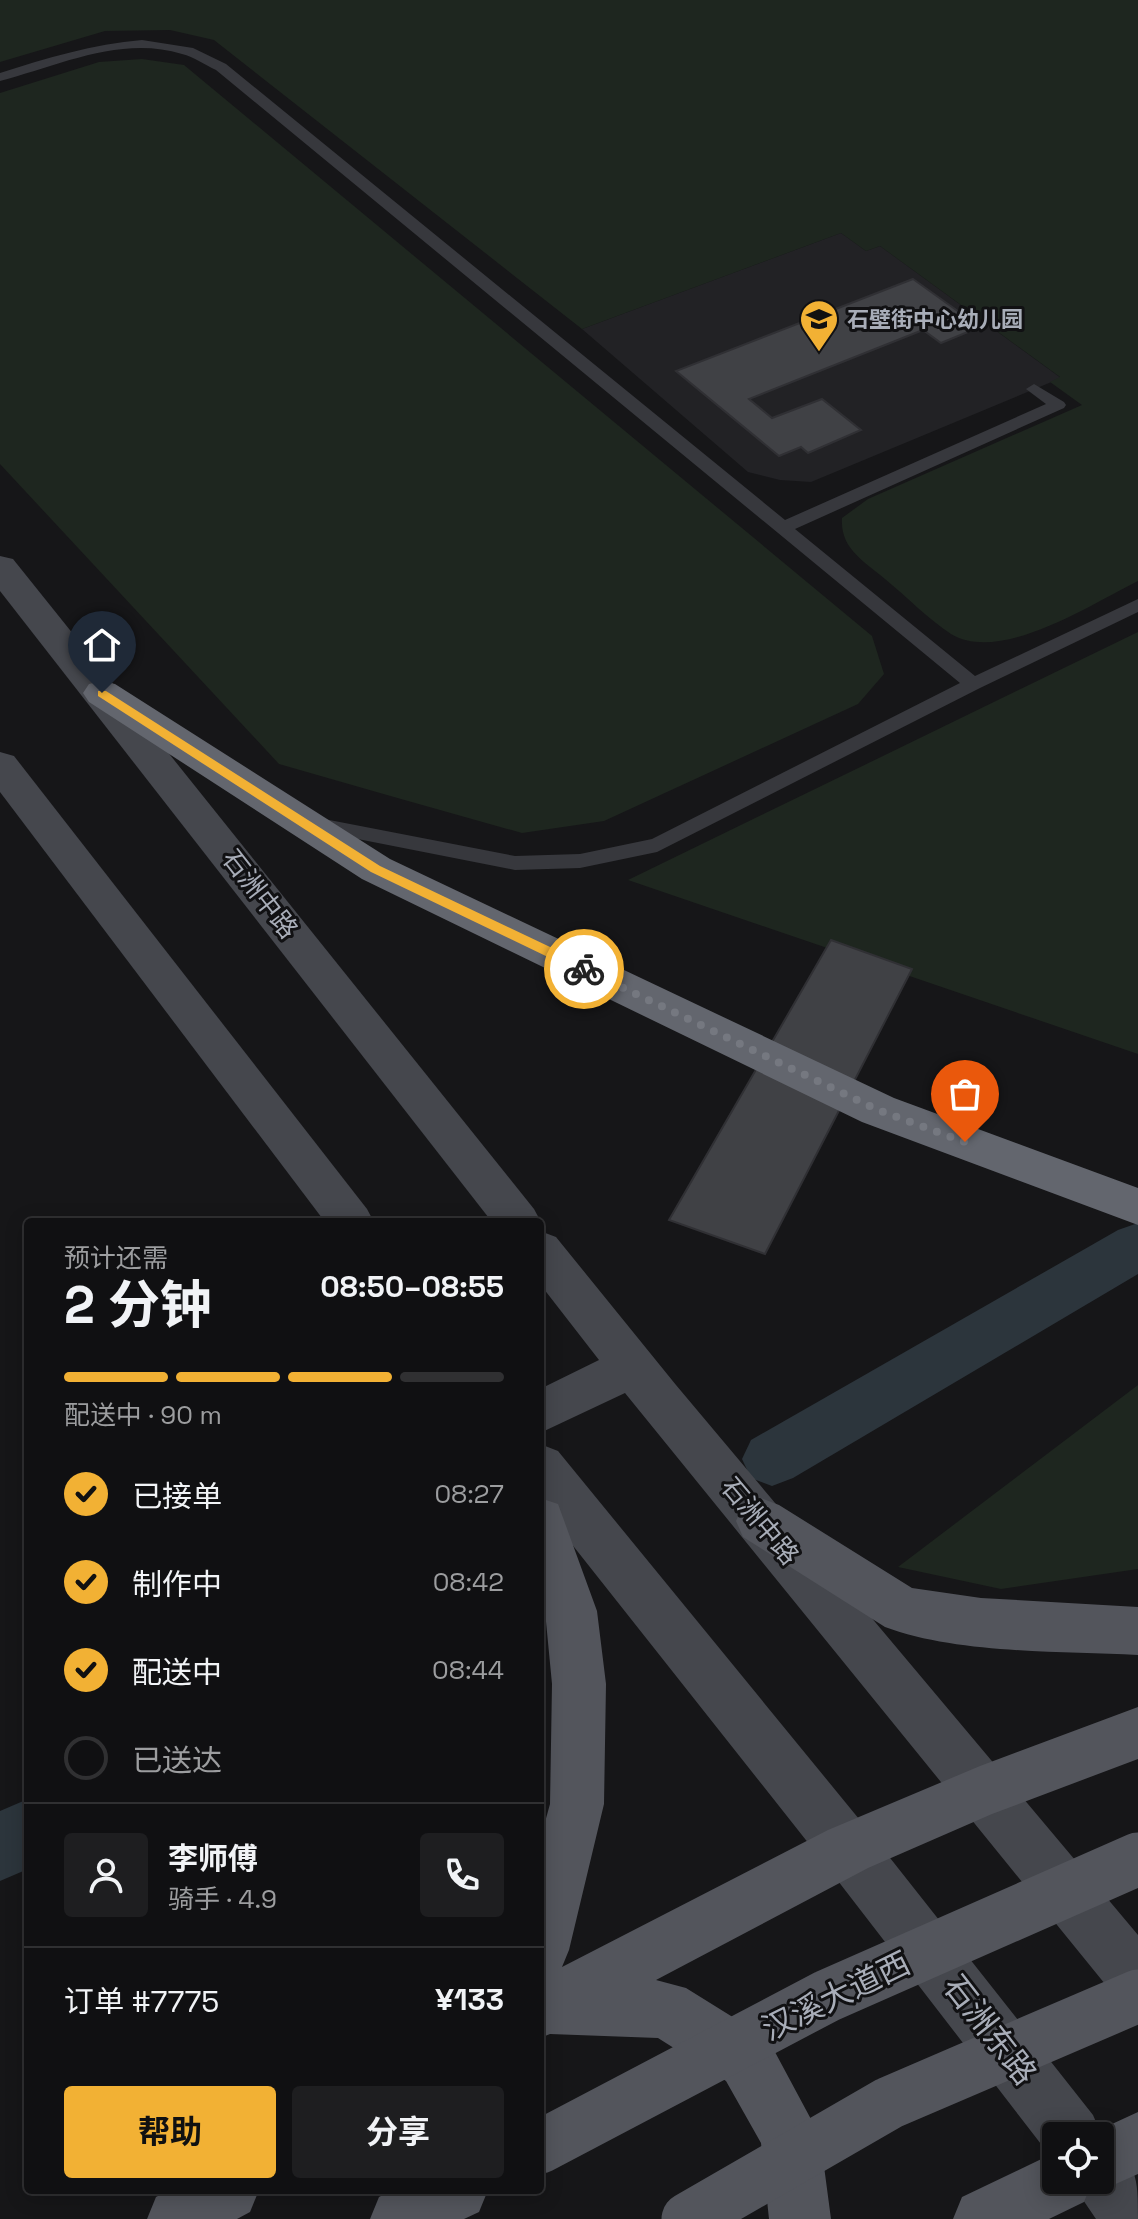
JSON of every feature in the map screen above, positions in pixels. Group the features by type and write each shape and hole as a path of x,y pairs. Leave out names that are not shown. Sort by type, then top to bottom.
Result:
{"highway":[{"path":"102,693 376,869 878,1110 1138,1207"}],"main road":[{"name":"石洲中路","path":"0,567 515,1218"},
{"path":"0,765 348,1218"},
{"name":"石洲中路","path":"544,1255 980,1792"},
{"path":"544,1410 632,1366"},
{"path":"544,1471 848,1849"},
{"path":"761,1521 903,1610 981,1622 1138,1631"},
{"path":"544,1532 571,1611 579,1684 577,1804 544,1983"},
{"path":"544,1988 980,1792 1138,1733"},
{"path":"980,1792 1138,1980"},
{"name":"石洲东路","path":"848,1849 1061,2122"},
{"name":"汉溪大道西","path":"544,2145 827,1996 1138,1859"},
{"path":"544,1988 665,2009 747,2060 790,2136 800,2219"},
{"path":"688,2219 889,2103 1138,1996"},
{"path":"1114,2154 1138,2142"},
{"path":"984,2219 1042,2190"},
{"path":"1114,2192 1134,2219"},
{"path":"178,2219 221,2194"},
{"path":"401,2219 449,2194"}],"lane":[{"path":"0,77 112,46 186,50 221,67 973,684"},
{"path":"782,528 1058,405 1034,389"},
{"path":"302,822 515,863 580,861 657,845 973,684 1138,605"}],"shaded area":[{"path":"0,0 1138,0 1138,581 1046,627 995,642 971,641 951,634 934,622 849,546 842,529 842,518 868,499 1082,405 1050,382 1060,377 880,246 866,251 841,233 582,329 214,40 170,30 105,31 0,62"},
{"path":"142,59 184,65 872,636 884,674 858,704 604,821 522,833 279,764 0,464 0,93 99,62"},
{"name":"石壁街中心幼儿园","path":"841,233 866,251 880,246 1061,378 811,482 780,480 748,472 582,329"},
{"path":"1138,632 1138,1054 628,880"},
{"path":"1138,1385 1138,1569 1001,1589 898,1567"}],"building":[{"path":"913,279 980,327 941,343 923,330 749,399 772,418 822,399 861,430 808,453 801,447 779,456 676,371"},
{"path":"831,940 912,969 765,1254 669,1220"}],"waterway":[{"path":"772,1459 1138,1246"},
{"path":"0,1847 24,1834"}],"way so far":[{"path":"584,969 878,1110 965,1142"}],"place":[{"name":"石壁街中心幼儿园","path":"819,353"}],"route":[{"path":"102,693 376,869 584,969"}]}
